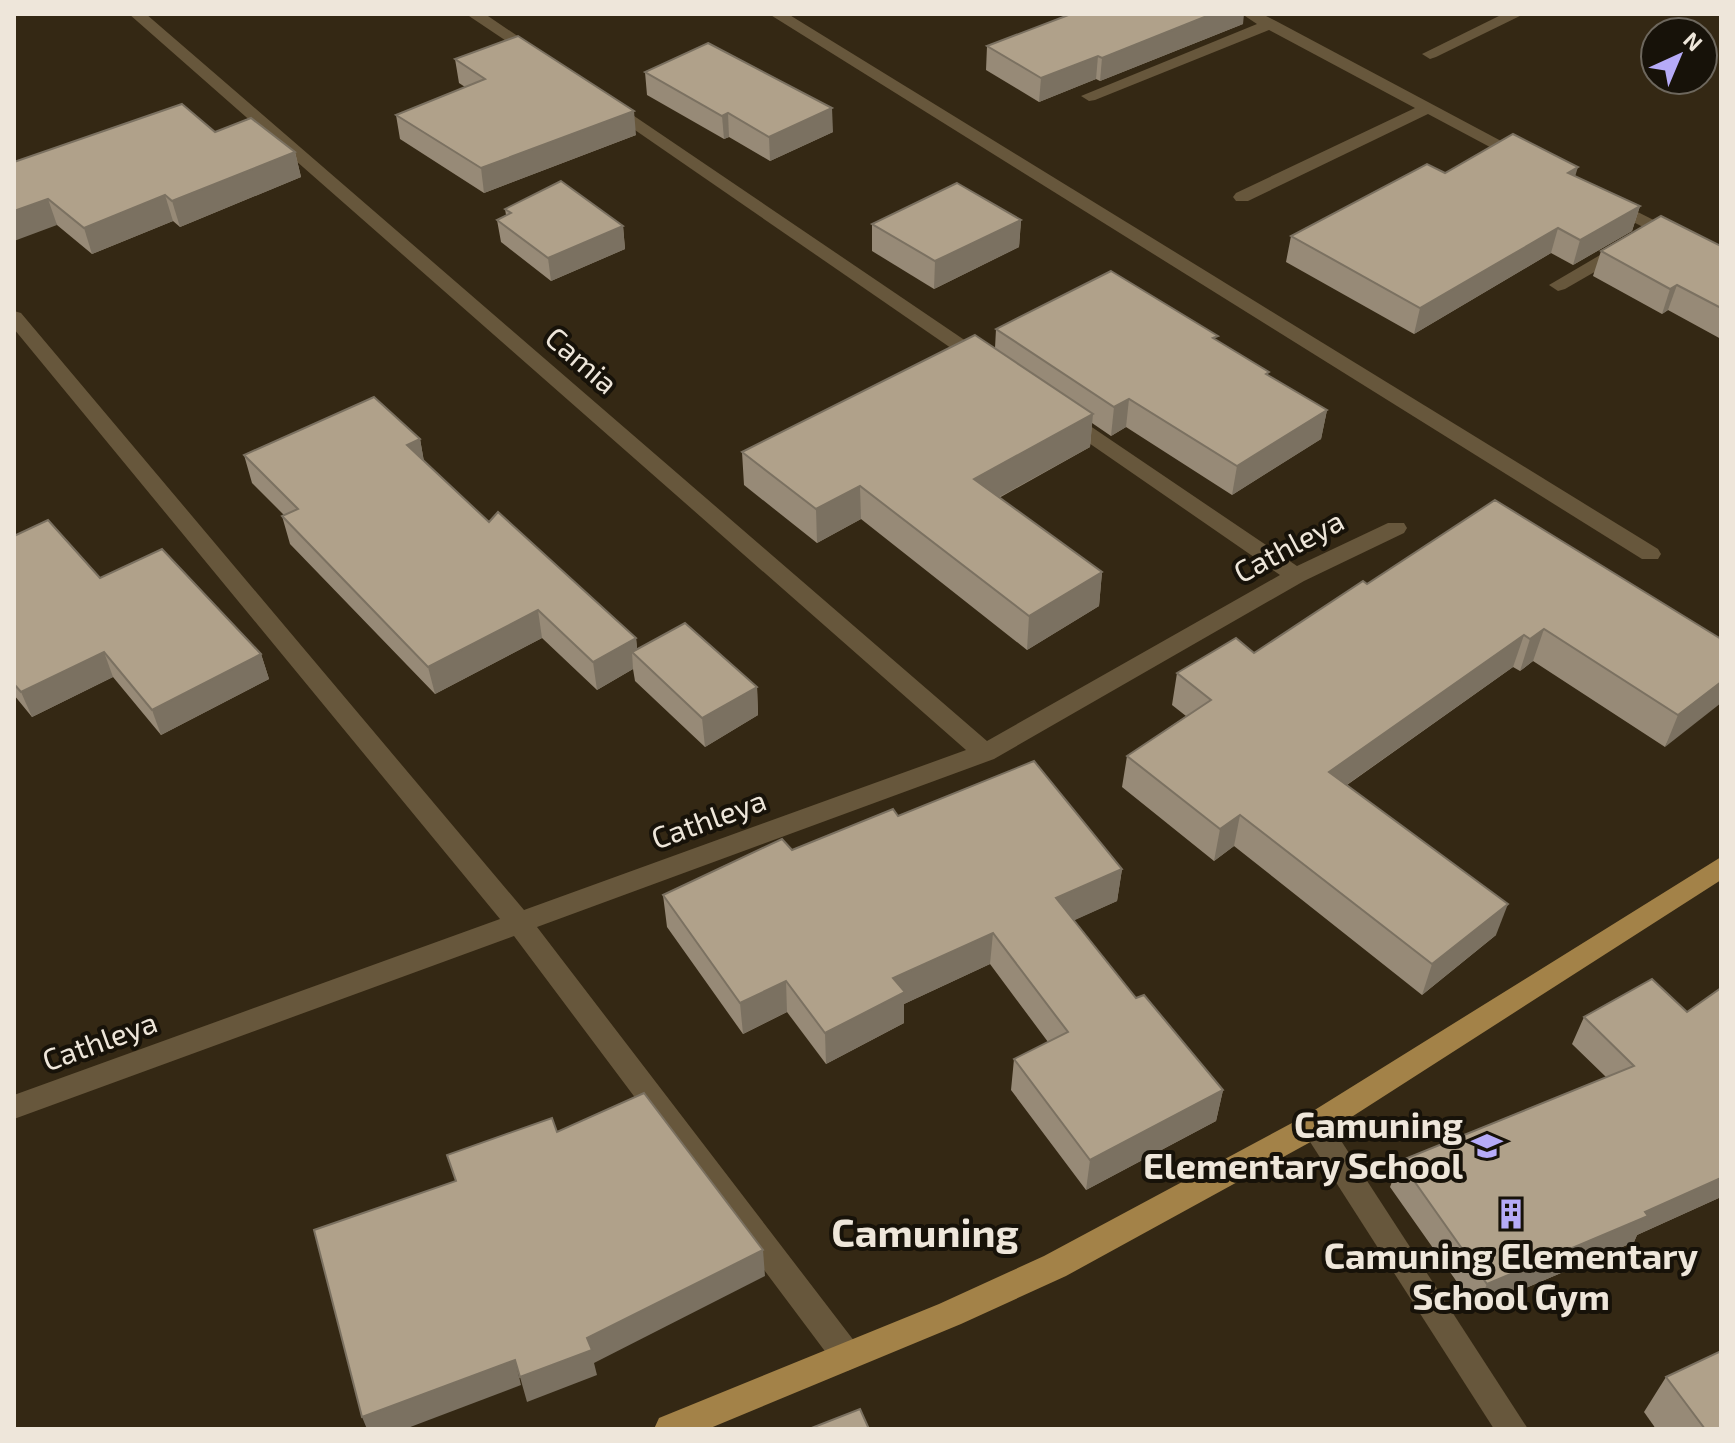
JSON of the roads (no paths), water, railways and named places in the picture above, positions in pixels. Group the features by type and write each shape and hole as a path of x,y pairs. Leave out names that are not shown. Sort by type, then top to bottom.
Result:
{"main road":[{"path":"670,1429 1055,1266 1315,1125 1721,867"}],"street":[{"name":"Camia","path":"137,14 985,753"},
{"path":"474,14 550,64"},
{"path":"777,14 1650,554"},
{"path":"1250,14 1536,164"},
{"path":"1480,14 1498,22"},
{"path":"1430,54 1516,14"},
{"path":"1089,96 1270,24"},
{"path":"589,91 995,369"},
{"path":"1242,197 1428,108"},
{"path":"1590,192 1721,261"},
{"path":"1558,285 1657,228"},
{"path":"14,317 519,923 847,1356"},
{"path":"1047,405 1296,576"},
{"name":"Cathleya","path":"14,1107 985,753 1296,576 1396,528"},
{"path":"1315,1125 1512,1429"}],"place":[{"name":"Camuning Elementary School","path":"1487,1146"},
{"name":"Camuning Elementary School Gym","path":"1511,1214"}],"district":[{"name":"Camuning","path":"925,1233"}]}
